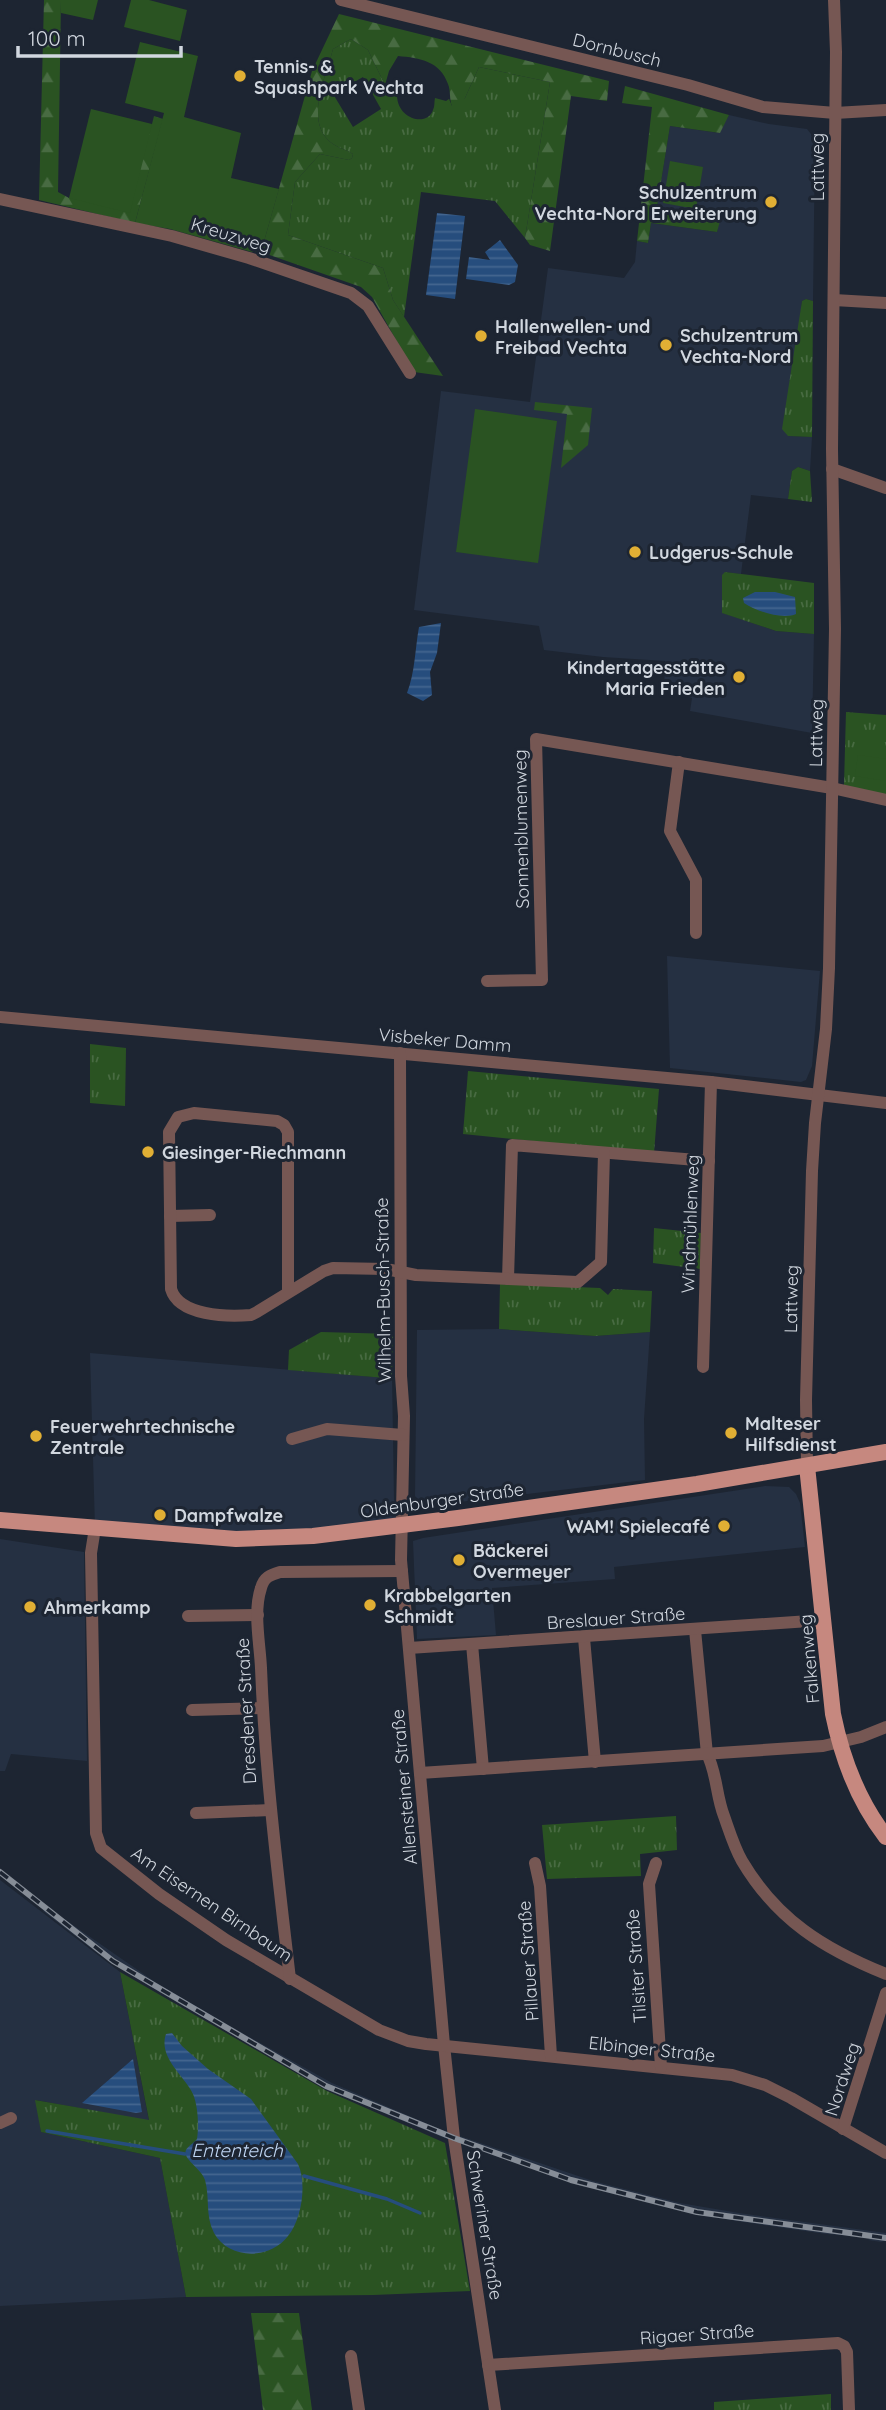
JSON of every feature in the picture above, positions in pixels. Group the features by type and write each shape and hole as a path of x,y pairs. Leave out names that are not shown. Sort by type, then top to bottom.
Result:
{"main road":[{"name":"Oldenburger Straße","path":"0,1520 248,1539 313,1536 402,1526 886,1452"},
{"name":"Falkenweg","path":"807,1466 838,1742 863,1802 886,1837"}],"street":[{"name":"Dornbusch","path":"341,0 688,85 763,107 835,113 886,110"},
{"name":"Lattweg","path":"807,1466 806,1400 812,1171 828,990 835,629 832,468 834,0"},
{"name":"Kreuzweg","path":"0,199 172,236 249,258 351,293 368,306 410,373"},
{"path":"834,300 886,303"},
{"path":"832,468 886,488"},
{"name":"Sonnenblumenweg","path":"487,981 542,980 536,739 679,762"},
{"path":"696,933 696,880 670,831 679,762 886,800"},
{"name":"Visbeker Damm","path":"0,1017 711,1082 886,1103"},
{"name":"Wilhelm-Busch-Straße","path":"400,1053 402,1526"},
{"name":"Windmühlenweg","path":"703,1367 711,1082"},
{"path":"288,1293 288,1132 285,1125 277,1121 194,1113 178,1117 169,1132 171,1289 173,1297 190,1310 251,1315 288,1293 324,1270 333,1268 400,1271 416,1275 578,1282 601,1262 604,1153"},
{"path":"508,1279 512,1145 709,1161"},
{"path":"170,1216 210,1215"},
{"path":"292,1439 327,1429 403,1435"},
{"name":"Allensteiner Straße","path":"402,1526 402,1571 444,2045"},
{"name":"Am Eisernen Birnbaum","path":"95,1528 90,1553 96,1833 101,1848 159,1894 290,1979 386,2033 408,2041 444,2045"},
{"name":"Dresdener Straße","path":"290,1979 270,1810 262,1708 258,1615 260,1590 264,1580 270,1575 280,1573 402,1571"},
{"path":"188,1616 258,1615"},
{"name":"Breslauer Straße","path":"410,1648 824,1620"},
{"path":"695,1630 707,1754 713,1766 722,1811 741,1859 772,1903 797,1927 830,1949 886,1974"},
{"path":"584,1638 594,1762"},
{"path":"472,1644 483,1769"},
{"path":"192,1710 262,1708"},
{"path":"420,1773 823,1746 861,1737 886,1727"},
{"path":"196,1813 270,1810"},
{"name":"Tilsiter Straße","path":"656,1863 649,1884 661,2067"},
{"name":"Pillauer Straße","path":"535,1864 540,1886 551,2056"},
{"name":"Nordweg","path":"886,1993 844,2129 886,2153"},
{"name":"Elbinger Straße","path":"444,2045 732,2075 765,2085 844,2129"},
{"name":"Schweriner Straße","path":"444,2045 454,2138 495,2410"},
{"name":"Rigaer Straße","path":"488,2365 838,2343 844,2346 847,2352 849,2410"},
{"path":"351,2356 359,2410"}],"shaded area":[{"name":"Schulzentrum Vechta-Nord","path":"729,115 807,129 815,139 813,301 802,301 788,436 812,437 810,471 798,467 792,471 788,499 751,495 741,574 725,572 723,613 776,631 814,634 812,733 690,711 692,698 664,692 665,661 544,650 539,626 414,610 441,391 530,402 548,268 624,278 635,262 637,241 648,243 651,223 717,232 719,221 656,213 670,126 719,133"},
{"path":"667,956 820,971 812,1066 806,1080 801,1082 670,1068"},
{"path":"499,1329 595,1336 650,1332 644,1419 645,1480 425,1506 415,1496 417,1330"},
{"path":"90,1353 386,1378 392,1375 394,1500 402,1526 313,1536 95,1528"},
{"path":"765,1486 789,1487 796,1494 800,1503 805,1547 614,1567 615,1579 492,1588 496,1635 417,1639 413,1541"},
{"path":"0,1539 84,1552 87,1761 11,1754 5,1771 0,1771"},
{"path":"0,1880 120,1972 149,2121 36,2100 41,2132 160,2158 186,2297 0,2306"},
{"path":"47,1907 155,1982 244,2034 332,2083 442,2130 593,2181 680,2203 886,2233 886,2240 881,2242 868,2240 872,2237 826,2234 678,2210 592,2187 442,2137 328,2090 151,1987 96,1952 43,1911"}],"green space":[{"path":"44,0 61,0 58,192 69,198 152,124 154,116 163,119 135,223 39,200"},
{"path":"61,0 98,0 93,20 61,13"},
{"path":"131,0 149,0 187,10 180,41 124,27"},
{"path":"339,14 609,81 607,101 571,96 550,251 530,245 525,238 550,82 479,67 465,98 457,107 452,106 444,76 428,62 398,56 385,85 368,50 351,39 333,49 319,100 319,125 333,144 353,154 349,160 320,154 295,182 288,235 383,268 393,300 443,376 414,372 372,297 361,287 261,252 312,71"},
{"path":"351,39 368,50 385,85 397,95 402,110 419,119 430,115 435,98 446,101 449,99 452,106 465,98 479,67 550,82 525,238 495,201 421,192 404,317 393,300 383,268 288,235 295,182 320,154 349,160 353,154 333,144 319,125 319,100 333,49","holes":["363,77 381,109 353,127 333,94"]},
{"path":"140,42 198,56 184,117 241,133 231,178 279,189 261,252 135,223 164,113 125,103"},
{"path":"625,86 729,115 720,133 670,126 656,213 720,221 717,232 651,223 648,243 637,241 652,107 622,103"},
{"path":"91,109 152,124 130,213 69,198"},
{"path":"670,161 703,167 696,209 663,203"},
{"path":"802,301 813,301 812,437 788,436 782,429"},
{"path":"535,402 592,408 588,445 561,468 567,414 534,410"},
{"path":"475,409 557,421 538,563 456,552"},
{"path":"798,467 810,471 812,502 788,499 792,471"},
{"path":"725,572 814,583 814,634 776,631 722,613 722,575"},
{"path":"846,712 886,715 886,796 844,785"},
{"path":"858,755 886,759 886,781 855,776"},
{"path":"90,1044 126,1048 125,1106 90,1103"},
{"path":"468,1071 659,1089 654,1153 463,1134"},
{"path":"654,1228 701,1233 700,1269 653,1263"},
{"path":"500,1284 600,1288 608,1295 613,1289 652,1291 650,1332 595,1336 499,1329"},
{"path":"321,1332 393,1334 392,1375 386,1378 288,1370 289,1350"},
{"path":"676,1816 677,1850 640,1854 641,1876 547,1879 542,1825"},
{"path":"120,1972 327,2091 445,2143 470,2291 186,2297 160,2158 41,2132 35,2100 149,2120"},
{"path":"251,2313 299,2313 312,2410 263,2410"},
{"path":"831,2394 831,2410 714,2410 714,2402"}],"water":[{"path":"437,213 465,216 455,299 426,295"},
{"path":"500,240 518,265 515,282 509,285 466,279 469,257 490,260 485,252"},
{"path":"755,592 775,592 795,597 796,614 769,614 744,603 743,598"},
{"path":"441,623 437,653 430,672 432,695 423,701 407,693 419,627"},
{"name":"Ententeich","path":"172,2033 182,2046 208,2069 251,2099 298,2164 302,2181 300,2211 288,2236 271,2249 261,2253 239,2252 221,2242 214,2233 205,2180 186,2153 197,2139 197,2110 193,2094 166,2051 166,2034"},
{"path":"133,2059 142,2112 82,2103"}],"waterway":[{"path":"47,2131 185,2154"},
{"path":"304,2176 387,2199 420,2213"}],"railway":[{"path":"0,1872 113,1961 326,2086 454,2138 571,2180 697,2212 886,2238"}],"place":[{"name":"Tennis- & Squashpark Vechta","path":"240,76"},
{"name":"Schulzentrum Vechta-Nord Erweiterung","path":"771,202"},
{"name":"Hallenwellen- und Freibad Vechta","path":"481,336"},
{"name":"Schulzentrum Vechta-Nord","path":"666,345"},
{"name":"Ludgerus-Schule","path":"635,552"},
{"name":"Kindertagesstätte Maria Frieden","path":"739,677"},
{"name":"Giesinger-Riechmann","path":"148,1152"},
{"name":"Malteser Hilfsdienst","path":"731,1433"},
{"name":"Feuerwehrtechnische Zentrale","path":"36,1436"},
{"name":"Dampfwalze","path":"160,1515"},
{"name":"WAM! Spielecafé","path":"724,1526"},
{"name":"Bäckerei Overmeyer","path":"459,1560"},
{"name":"Krabbelgarten Schmidt","path":"370,1605"},
{"name":"Ahmerkamp","path":"30,1607"}]}
